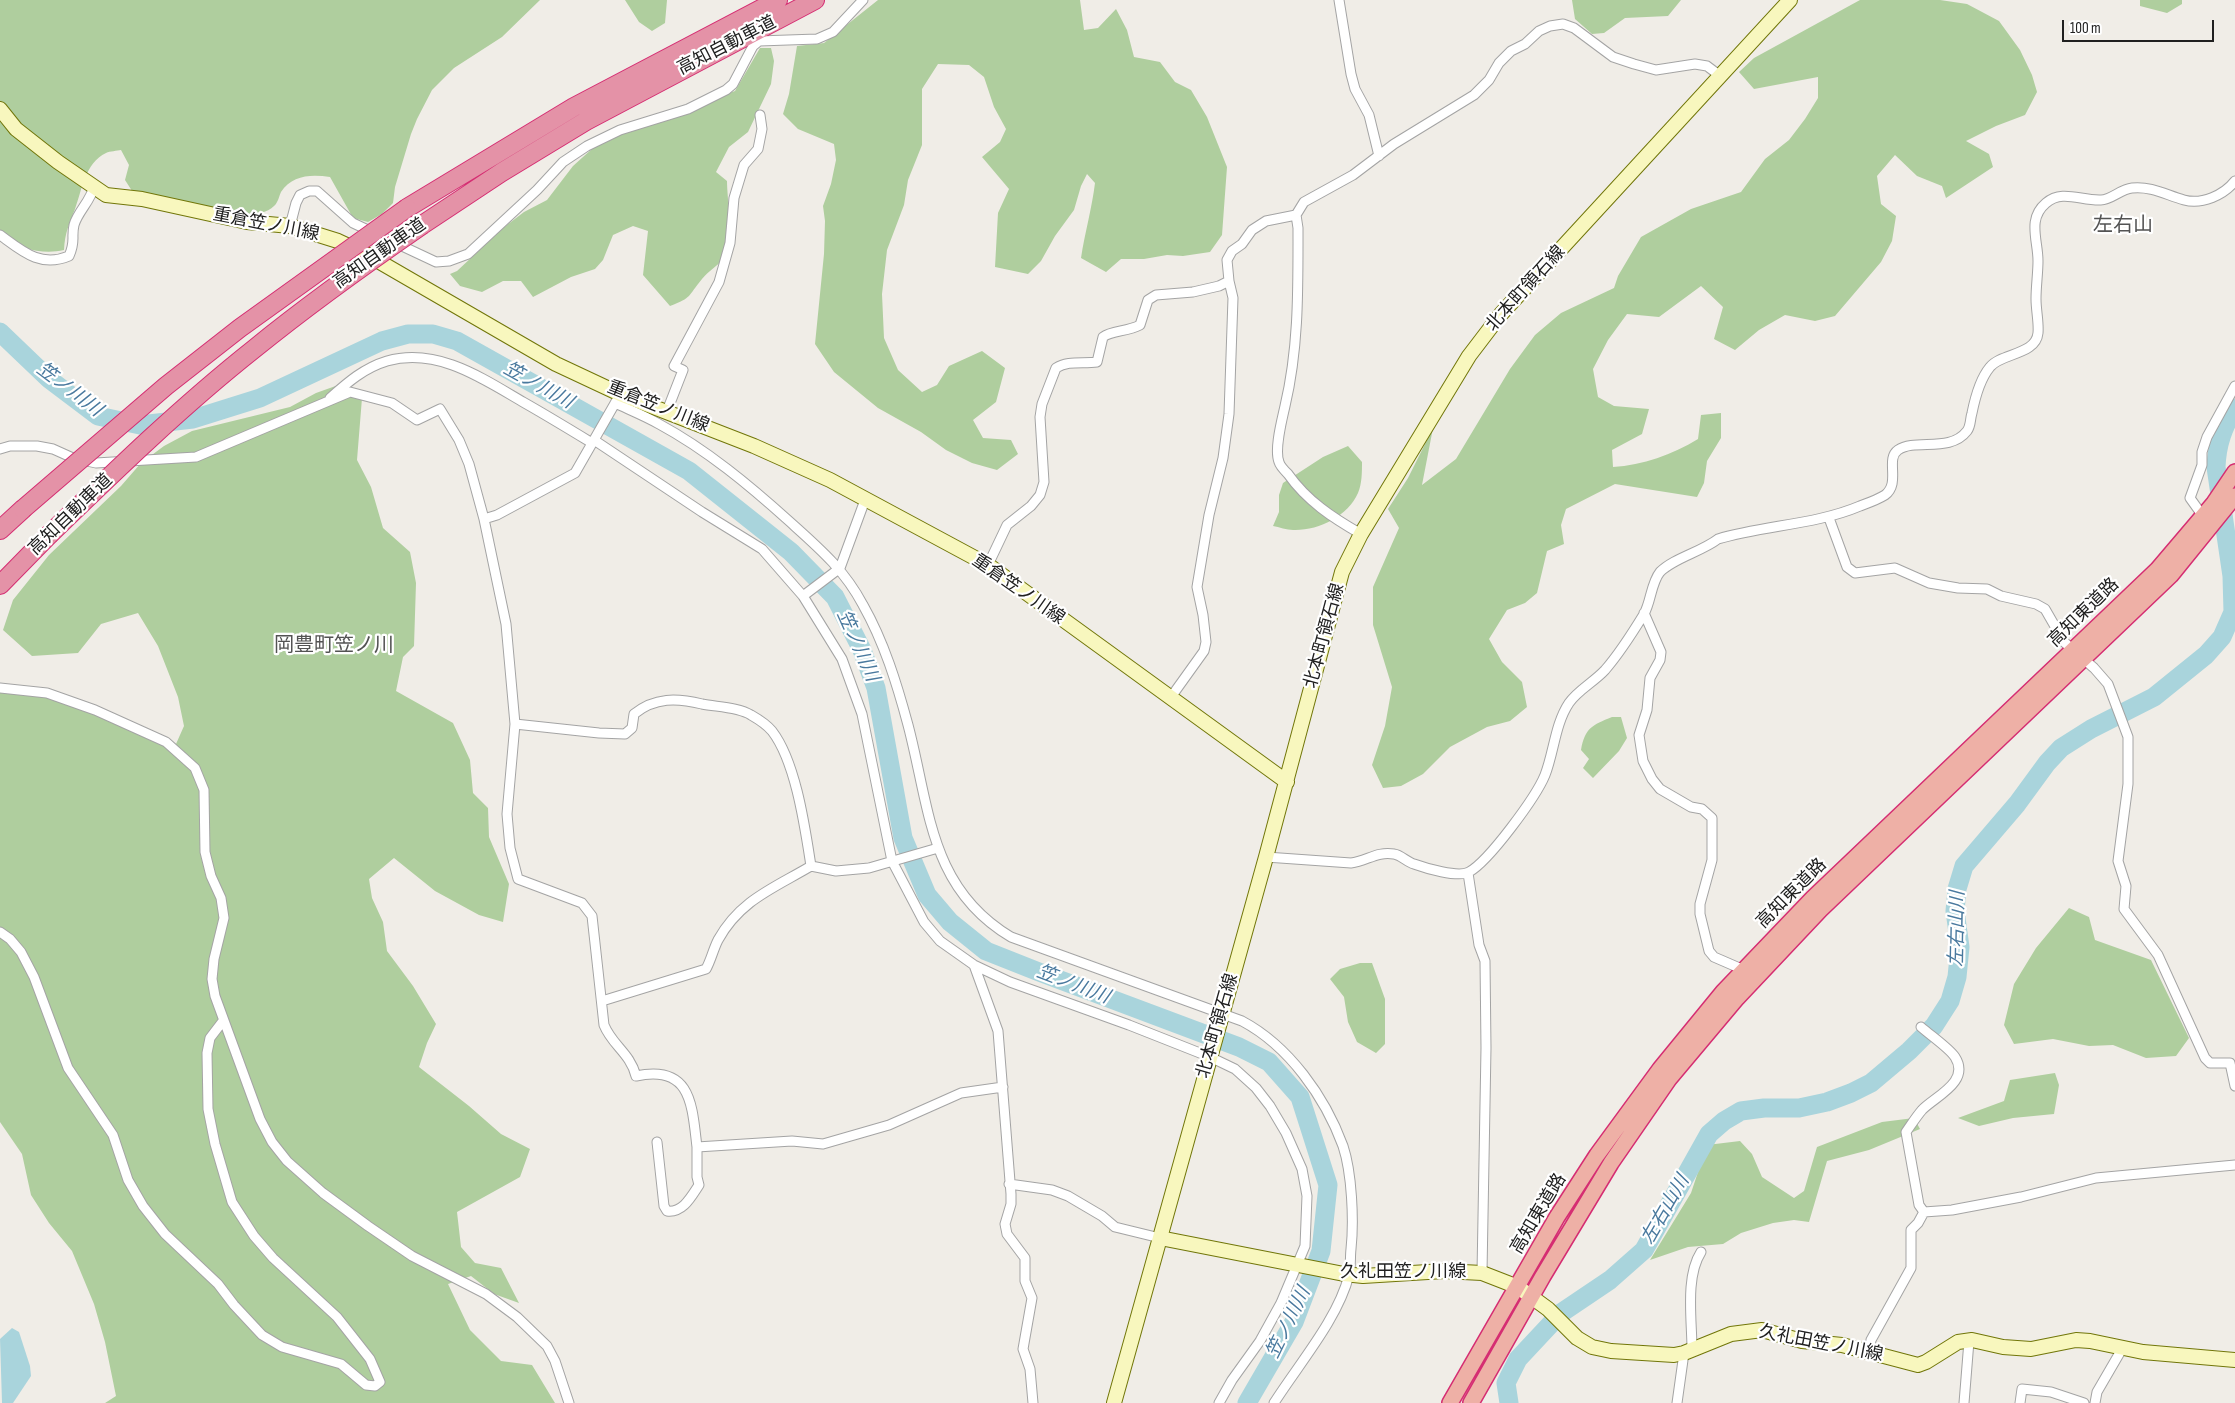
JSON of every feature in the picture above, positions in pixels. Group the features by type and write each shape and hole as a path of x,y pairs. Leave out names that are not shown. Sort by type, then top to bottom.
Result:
{"highway":[{"name":"高知自動車道","path":"0,530 166,386 232,334 408,208 574,107 778,0"},
{"name":"高知自動車道","path":"0,585 118,469 252,350 334,285 502,172 586,121 815,0"},
{"name":"高知東道路","path":"2210,522 2214,503 2234,474"},
{"name":"高知東道路","path":"1472,1403 1532,1296 1611,1163 1664,1087 1737,998 1820,910 2078,654 2157,570 2210,522 2235,496"},
{"name":"高知東道路","path":"1450,1403 1558,1217 1597,1155 1660,1069 1744,970 1813,898 2078,654"}],"main road":[{"name":"北本町領石線","path":"1114,1403 1287,782 1342,572 1361,534 1469,356 1501,314 1790,0"},
{"name":"重倉笠ノ川線","path":"0,109 16,129 58,162 106,195 142,199 247,222 290,226 338,242 366,254 616,401 667,411 830,480 988,565 1287,782"},
{"name":"久礼田笠ノ川線","path":"1160,1238 1346,1275 1363,1276 1444,1271 1482,1273 1518,1287 1548,1309 1577,1338 1592,1347 1611,1351 1637,1351 1662,1354 1688,1351 1732,1334 1762,1330 1802,1341 1842,1345 1918,1365 1958,1342 1969,1341 2031,1349 2076,1340 2090,1341 2122,1349 2235,1360"}],"street":[{"path":"290,226 300,195 309,191 317,191 326,196 353,223 436,262 449,261 468,254 537,190 563,162 587,146 620,130 688,108 726,90 733,84 753,46 758,41 817,39 826,36 863,0"},
{"path":"1339,0 1351,74 1355,89 1369,115 1379,156"},
{"path":"1361,534 1332,517 1318,506 1295,484 1278,462 1278,434 1288,395 1297,332 1298,228 1296,215 1304,202 1353,175 1394,144 1474,95 1489,80 1499,63 1511,50 1525,44 1539,31 1550,26 1563,24 1574,28 1613,57 1634,64 1656,70 1695,64 1708,66 1719,75"},
{"path":"667,411 683,370 674,366 718,282 730,243 734,198 744,165 758,148 762,129 760,115"},
{"path":"1266,857 1361,862 1383,852 1396,854 1421,867 1446,872 1468,873 1477,866 1506,834 1536,792 1545,774 1568,704 1605,670 1644,613 1658,574 1668,565 1706,548 1718,539 1829,518 1886,494 1892,485 1892,458 1897,451 1906,447 1942,444 1960,438 1967,431 1983,377 1991,365 2026,349 2038,335 2036,288 2038,259 2033,228 2040,208 2058,196 2102,201 2121,191 2150,188 2186,201 2205,200 2219,195 2235,181"},
{"path":"0,235 28,255 58,260 69,256 74,245 74,226 92,194 94,186"},
{"path":"1171,697 1204,650 1206,642 1197,587 1210,507 1223,458 1229,414 1233,298 1228,281 1227,260 1232,251 1242,244 1252,230 1266,221 1296,215"},
{"path":"988,565 1007,525 1032,506 1040,495 1044,482 1040,417 1042,404 1056,368 1072,363 1097,362 1103,337 1107,334 1130,331 1140,325 1148,300 1156,295 1193,292 1219,286 1228,281"},
{"path":"325,403 353,377 371,367 389,360 434,359 479,376 594,439 762,550 805,595 842,659 862,714 896,859 924,922 940,941 974,965 1010,982 1210,1055 1235,1069 1256,1088 1270,1106 1286,1133 1302,1169 1308,1196 1308,1221 1300,1266 1260,1341 1232,1380 1219,1403"},
{"path":"2210,522 2190,498 2202,465 2202,452 2207,437 2235,386"},
{"path":"0,450 10,446 37,446 53,449 73,458 96,463 196,457 350,392 392,403 416,420 440,409 469,464 484,519 506,624 515,724 507,814 510,848 518,879 582,903 592,916 604,1025 608,1035 624,1051 632,1064 636,1076 647,1074 670,1078 676,1080 685,1088 694,1116 699,1185 686,1204 670,1212 664,1206 657,1142"},
{"path":"484,519 575,474 616,401 659,424 750,486 822,550 867,612 878,634 908,725 935,849 949,876 966,901 991,925 1011,937 1254,1028 1282,1050 1325,1108 1343,1148 1350,1188 1353,1231 1346,1275 1338,1302 1315,1345 1274,1403"},
{"path":"805,595 838,570 865,500"},
{"path":"1829,518 1847,567 1855,572 1895,568 1929,583 1958,588 1987,589 2000,596 2036,604 2045,609 2064,642 2108,684 2124,723 2130,756 2118,861 2126,886 2124,909 2158,955 2205,1058 2210,1063 2230,1063 2235,1086"},
{"path":"1644,613 1661,652 1660,660 1650,678 1647,710 1638,735 1639,748 1652,779 1660,789 1691,807 1702,809 1712,818 1712,860 1700,904 1700,914 1709,951 1714,957 1744,970"},
{"path":"0,688 47,693 95,710 166,742 195,768 204,790 205,852 211,876 221,898 224,918 214,959 212,979 223,1021 235,1047 260,1120 272,1142 287,1161 323,1193 368,1226 432,1268 486,1294 517,1316 546,1346 555,1361 569,1403"},
{"path":"515,724 625,734 632,728 634,714 642,707 666,699 683,700 749,714 772,731 784,752 800,800 812,866"},
{"path":"602,1001 706,969 718,941 732,918 750,901 812,866 836,871 869,868 935,849"},
{"path":"1468,873 1480,945 1485,961 1486,1048 1482,1273"},
{"path":"0,932 10,939 21,952 34,977 68,1068 113,1135 128,1180 143,1206 165,1234 218,1284 234,1305 262,1334 282,1347 341,1364 366,1385 375,1386 380,1382 378,1374 365,1352 337,1317 273,1258 254,1236 232,1202 215,1144 208,1109 207,1053 210,1038 223,1021"},
{"path":"974,965 998,1031 1011,1204 1005,1224 1014,1244 1025,1258 1025,1281 1032,1298 1028,1325 1023,1339 1023,1349 1030,1370 1033,1403"},
{"path":"1924,1212 1919,1205 1906,1132 1922,1110 1956,1081 1958,1070 1954,1055 1925,1031"},
{"path":"697,1147 792,1141 822,1144 889,1125 961,1093 1003,1087"},
{"path":"1924,1212 1952,1210 2020,1197 2096,1178 2235,1166"},
{"path":"1010,1184 1052,1190 1068,1196 1102,1216 1115,1227 1160,1238"},
{"path":"1869,1352 1871,1340 1911,1268 1911,1230 1918,1223 1924,1212"},
{"path":"1677,1403 1688,1351 1690,1285 1695,1260 1700,1252"},
{"path":"1964,1403 1969,1341"},
{"path":"2095,1403 2097,1392 2122,1349"},
{"path":"2020,1403 2022,1390 2052,1392 2084,1403"}],"green space":[{"path":"0,0 540,0 502,37 454,68 432,90 411,134 395,187 393,203 382,214 368,222 353,218 330,177 323,176 309,176 296,179 285,186 276,203 271,208 261,213 245,216 134,194 125,180 129,165 121,150 106,153 93,163 85,178 65,238 64,250 48,252 24,248 0,240"},
{"path":"625,0 667,0 665,23 652,31 639,22"},
{"path":"878,0 1080,0 1084,30 1098,28 1116,9 1127,30 1134,57 1160,62 1175,82 1191,90 1207,117 1227,167 1222,235 1210,252 1183,256 1167,255 1144,259 1121,259 1106,272 1081,258 1095,183 1087,174 1081,186 1074,210 1055,236 1041,261 1028,274 995,267 998,213 1009,189 982,157 1000,142 1006,129 994,107 984,77 969,65 938,64 922,89 922,145 908,180 904,205 887,250 882,294 884,338 898,370 922,392 937,385 949,366 982,351 1005,368 996,402 973,420 983,438 1011,440 1018,454 997,470 972,463 946,450 921,432 878,408 834,372 815,344 824,254 825,221 823,206 831,184 836,160 834,144 798,129 783,114 789,94 797,46 824,43"},
{"path":"1572,0 1681,0 1668,16 1625,18 1604,33 1592,34 1575,19"},
{"path":"1860,0 1940,0 1967,4 1999,21 2020,50 2032,75 2037,92 2025,115 1996,126 1966,141 1989,154 1993,167 1946,198 1942,186 1917,176 1895,155 1877,176 1881,204 1896,216 1892,241 1881,262 1835,316 1815,321 1785,315 1759,330 1735,350 1714,339 1723,307 1701,286 1659,317 1627,314 1608,340 1593,369 1598,397 1614,406 1649,409 1642,434 1612,450 1613,467 1646,461 1678,450 1698,439 1701,415 1721,413 1721,438 1707,461 1704,483 1697,497 1615,484 1566,509 1561,525 1564,544 1547,551 1537,593 1525,603 1507,610 1489,639 1502,662 1522,682 1527,707 1510,721 1487,727 1450,747 1423,774 1401,786 1383,788 1372,765 1385,726 1392,687 1373,625 1373,587 1399,528 1388,509 1408,478 1433,428 1422,485 1456,459 1510,369 1535,335 1561,313 1614,288 1618,276 1641,237 1691,209 1741,192 1765,159 1789,140 1818,98 1818,77 1754,89 1739,72 1754,58"},
{"path":"2140,0 2182,0 2182,4 2167,13 2140,6"},
{"path":"760,48 771,48 774,61 771,84 748,132 729,147 716,172 727,181 729,243 727,252 722,261 704,276 683,301 670,306 643,275 648,231 633,226 613,235 603,260 595,269 571,277 533,297 521,281 503,281 482,292 460,286 450,274 457,271 503,228 524,212 547,200 573,166 593,148 618,133 735,91"},
{"path":"344,383 362,398 357,460 371,487 383,528 410,552 416,583 414,646 403,657 396,691 453,723 470,760 473,793 488,808 489,837 509,884 503,922 479,915 435,891 394,858 369,879 372,898 383,922 387,951 413,986 436,1024 419,1067 501,1134 530,1149 520,1177 457,1212 461,1247 475,1263 501,1268 519,1303 494,1294 471,1276 448,1284 470,1330 501,1361 532,1365 555,1403 105,1403 116,1396 105,1342 94,1304 72,1251 49,1223 31,1195 22,1154 0,1122 0,687 106,711 176,744 184,726 178,697 158,646 138,613 101,624 78,653 32,656 3,630 13,600 49,555 121,486 141,463 164,446 192,431 290,407 316,393"},
{"path":"1348,446 1362,462 1362,466 1358,493 1347,509 1322,525 1312,528 1288,530 1273,526 1279,512 1279,495 1283,483 1323,457"},
{"path":"1612,717 1621,717 1627,738 1619,751 1593,778 1583,768 1589,759 1581,750 1583,743 1590,728"},
{"path":"2069,908 2089,917 2095,940 2151,960 2189,1038 2176,1056 2146,1058 2113,1045 2089,1046 2053,1039 2014,1044 2004,1025 2014,984 2036,948"},
{"path":"1360,963 1372,963 1385,999 1385,1044 1376,1053 1357,1042 1348,1022 1344,997 1330,979 1340,969"},
{"path":"2055,1073 2059,1085 2054,1114 2013,1118 1979,1126 1958,1118 2004,1101 2010,1080"},
{"path":"1914,1118 1920,1129 1869,1150 1827,1161 1809,1222 1794,1220 1773,1223 1741,1233 1723,1244 1688,1247 1650,1260 1691,1193 1707,1145 1740,1141 1752,1154 1762,1177 1794,1198 1804,1191 1817,1147 1882,1122"}],"water":[{"path":"12,1328 19,1332 30,1366 31,1376 13,1403 2,1403 0,1339"}],"waterway":[{"name":"笠ノ川川","path":"0,332 49,379 98,416 140,425 193,419 260,398 382,341 408,334 433,334 457,341 689,471 791,552 835,597 862,650 876,688 903,838 927,895 950,922 986,951 1239,1047 1269,1062 1300,1097 1328,1185 1321,1251 1294,1322 1247,1403"},
{"name":"左右山川","path":"1509,1403 1506,1383 1518,1359 1561,1313 1610,1280 1644,1250 1709,1134 1724,1121 1741,1111 1764,1108 1799,1108 1827,1102 1851,1093 1871,1083 1909,1051 1934,1026 1950,1001 1957,977 1960,947 1955,911 1957,889 1964,866 2017,804 2047,763 2061,748 2091,729 2154,697 2206,655 2222,637 2233,612 2232,576 2216,467 2221,436 2235,408"}],"district":[{"name":"左右山","path":"2123,226"},
{"name":"岡豊町笠ノ川","path":"334,646"}]}
